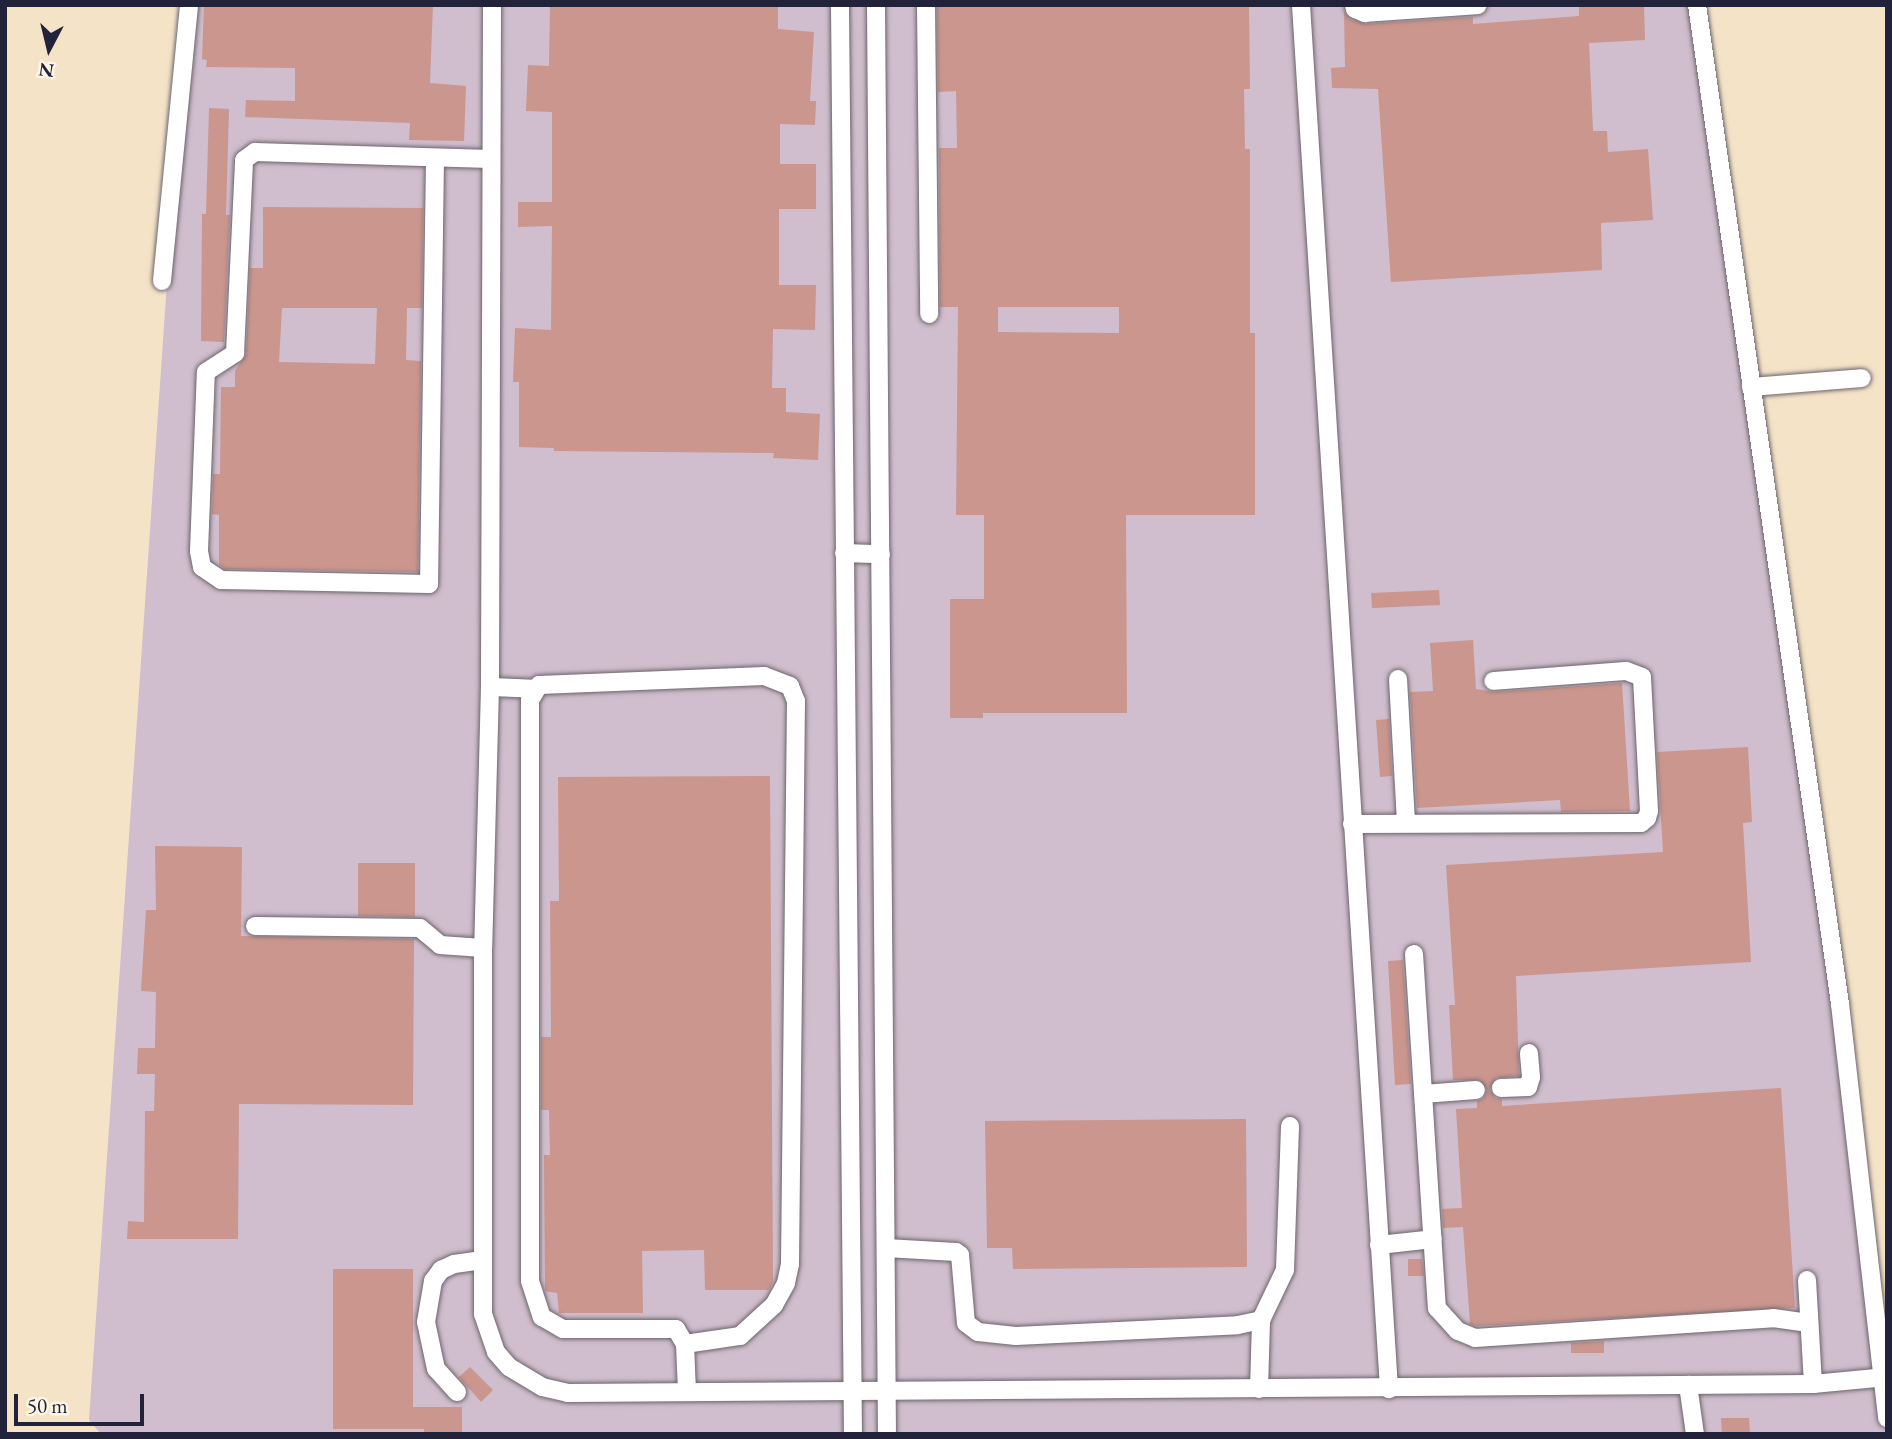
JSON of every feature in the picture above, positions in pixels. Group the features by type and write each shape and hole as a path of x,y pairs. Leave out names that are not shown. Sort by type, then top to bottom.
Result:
{"street":[{"path":"162,281 189,5"},
{"path":"492,5 490,687 483,948 483,1260 485,1328 502,1360 523,1378 542,1387 568,1393 1389,1389 1813,1384 1878,1378"},
{"path":"840,5 853,1434"},
{"path":"876,5 887,1434"},
{"path":"926,5 929,314"},
{"path":"1301,5 1389,1389"},
{"path":"1354,5 1355,9 1366,13 1478,5"},
{"path":"1697,5 1840,1004 1878,1378 1887,1418"},
{"path":"435,158 429,584 221,580 202,567 199,551 206,372 236,354 244,160 254,152 490,159"},
{"path":"1751,387 1862,378"},
{"path":"844,554 881,554"},
{"path":"1352,824 1641,823 1647,818 1649,811 1642,677 1626,671 1493,681"},
{"path":"490,687 535,689 549,684 764,676 790,686 796,701 790,1264 786,1283 774,1305 740,1336 685,1344"},
{"path":"1398,679 1406,822"},
{"path":"535,689 530,700 530,1281 542,1317 563,1329 676,1329 685,1344 687,1392"},
{"path":"255,926 420,928 440,945 483,948"},
{"path":"1414,954 1437,1308 1458,1331 1475,1338 1773,1318 1809,1323"},
{"path":"1502,1088 1528,1087 1531,1077 1529,1053"},
{"path":"1423,1094 1476,1090"},
{"path":"1259,1390 1261,1320 1285,1270 1290,1126"},
{"path":"1379,1245 1433,1239"},
{"path":"886,1248 956,1252 960,1255 966,1323 978,1332 1016,1336 1238,1325 1261,1320"},
{"path":"457,1392 436,1369 426,1322 433,1281 442,1270 454,1264 483,1260"},
{"path":"1807,1280 1813,1384"},
{"path":"1688,1385 1695,1434"}],"shaded area":[{"path":"186,5 1700,5 1887,1434 101,1434 89,1420"}],"building":[{"path":"204,5 433,5 430,83 466,86 464,141 409,140 410,123 245,117 246,100 295,101 295,68 206,67 207,60 202,59"},
{"path":"550,5 778,5 778,29 814,32 810,101 816,101 815,125 780,124 780,164 816,164 816,209 779,209 779,285 816,285 815,330 773,329 772,388 786,388 786,412 820,414 818,460 773,458 774,453 554,451 554,448 519,447 519,382 513,382 515,328 551,330 552,226 518,227 518,202 552,202 552,112 526,111 528,65 549,66"},
{"path":"937,5 1249,5 1250,89 1244,89 1245,149 1250,149 1250,333 1255,333 1255,515 1126,515 1127,713 983,713 983,718 950,718 950,599 984,599 984,515 956,515 958,307 940,307 939,148 957,148 956,91 938,92","holes":["998,307 1119,307 1119,333 998,332"]},
{"path":"1579,5 1644,5 1645,40 1589,43 1593,131 1607,131 1608,152 1648,149 1653,220 1601,223 1602,270 1391,282 1378,89 1332,88 1331,68 1345,67 1344,11 1350,19 1365,24 1473,17 1473,24 1579,16"},
{"path":"209,108 229,109 226,215 230,215 224,342 201,341 202,214 206,214"},
{"path":"263,207 423,208 422,308 407,308 406,360 421,361 418,572 225,569 219,565 219,515 212,514 213,474 220,474 221,387 235,387 235,371 246,354 250,268 263,268","holes":["282,308 377,308 375,364 279,362"]},
{"path":"1439,590 1440,605 1372,608 1371,593"},
{"path":"1473,640 1476,689 1494,692 1622,683 1630,811 1561,812 1560,800 1417,808 1410,692 1433,691 1430,643"},
{"path":"1389,719 1392,776 1380,777 1376,720"},
{"path":"1748,747 1752,822 1743,823 1751,962 1516,976 1519,1076 1496,1078 1490,1089 1495,1098 1502,1099 1502,1106 1781,1088 1795,1308 1477,1326 1470,1324 1463,1227 1443,1228 1442,1209 1462,1208 1456,1109 1477,1108 1477,1101 1483,1099 1487,1090 1480,1080 1453,1080 1449,1005 1455,1005 1446,865 1663,852 1657,752"},
{"path":"770,776 773,1282 769,1290 705,1290 704,1250 642,1251 643,1313 559,1313 557,1293 545,1291 544,1155 550,1155 549,1110 541,1110 541,1037 551,1037 550,901 559,901 558,777"},
{"path":"155,846 242,847 241,936 414,939 413,1105 239,1104 238,1239 127,1239 128,1221 144,1222 145,1111 154,1111 155,1074 137,1074 138,1048 155,1048 156,992 141,991 146,910 156,910"},
{"path":"358,863 415,863 415,917 358,916"},
{"path":"1403,960 1411,1084 1395,1085 1388,961"},
{"path":"1246,1119 1247,1267 1013,1269 1012,1248 987,1248 985,1121"},
{"path":"1408,1259 1422,1259 1424,1276 1408,1276"},
{"path":"333,1269 413,1269 413,1407 462,1407 462,1434 424,1434 424,1429 333,1429"},
{"path":"1604,1341 1604,1353 1571,1353 1571,1343"},
{"path":"470,1367 493,1390 481,1402 459,1377"},
{"path":"1721,1418 1749,1418 1750,1434 1722,1434"}]}
